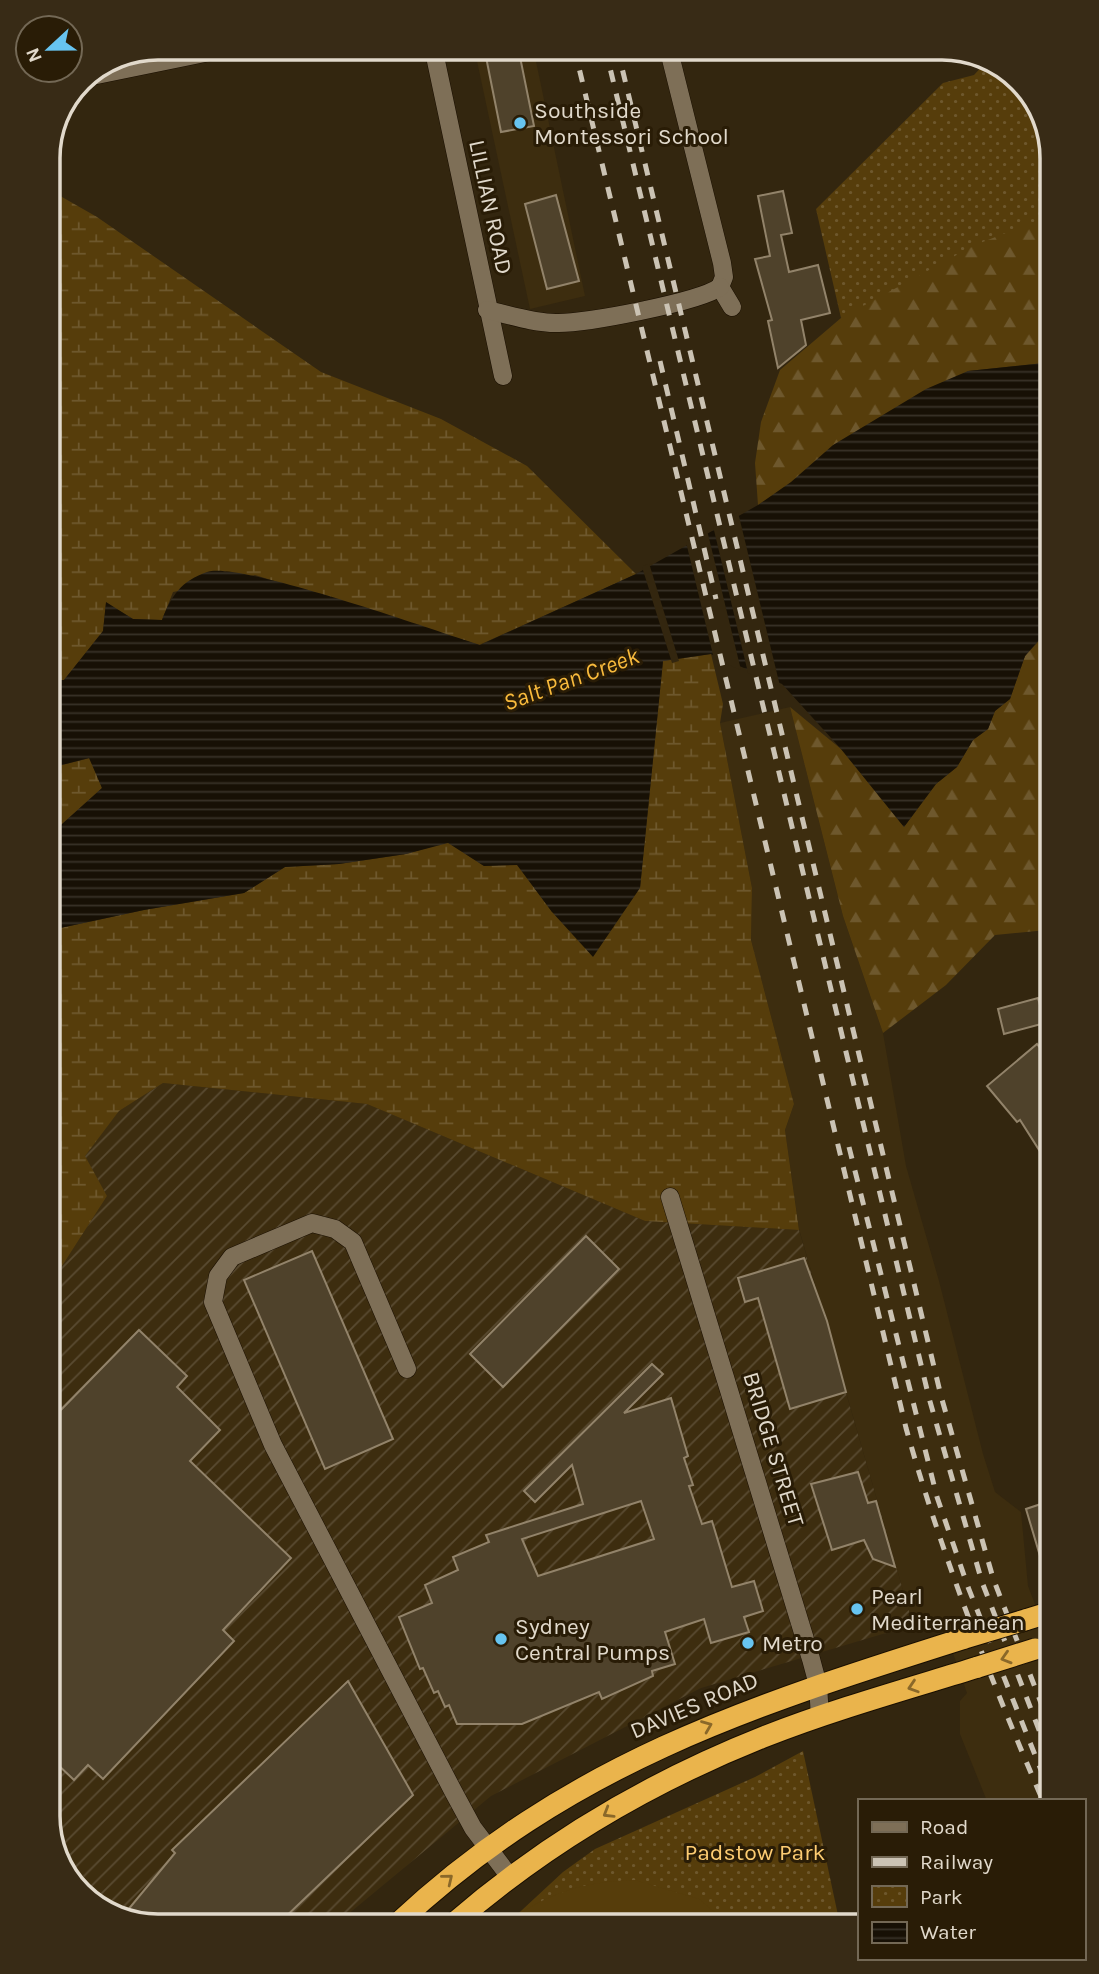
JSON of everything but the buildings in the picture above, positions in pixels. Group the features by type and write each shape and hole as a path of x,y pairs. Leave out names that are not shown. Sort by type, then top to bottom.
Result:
{"highway":[{"name":"DAVIES ROAD","path":"409,1914 489,1848 533,1816 615,1768 710,1724 818,1685 1040,1615"},
{"path":"464,1914 510,1877 584,1827 667,1779 734,1749 820,1717 1040,1647"}],"street":[{"path":"110,72 170,60"},
{"name":"LILLIAN ROAD","path":"436,60 503,376"},
{"path":"487,310 537,322 575,323 691,298 720,287 724,277 722,263 671,60"},
{"path":"720,287 732,307"},
{"name":"BRIDGE STREET","path":"670,1197 746,1438 818,1685 820,1717"},
{"path":"407,1368 353,1242 335,1229 312,1223 232,1257 218,1276 213,1302 273,1445 453,1791 510,1877"}],"shaded area":[{"name":"Southside Montessori School","path":"477,60 536,60 585,296 530,309"},
{"path":"790,707 843,916 883,1033 906,1166 939,1281 983,1454 995,1492 1021,1512 1028,1586 1040,1617 1040,1799 986,1799 960,1734 960,1701 967,1693 940,1616 913,1625 799,1229 785,1130 794,1104 751,940 752,888 720,723"},
{"path":"163,1083 367,1104 645,1221 799,1230 913,1625 701,1688 491,1796 348,1914 151,1914 138,1913 108,1901 88,1886 80,1876 67,1854 61,1836 60,1269 107,1196 84,1156 119,1111"}],"green space":[{"path":"981,68 1001,80 1019,98 1032,120 1038,138 1040,158 1040,220 975,245 841,318 816,209 943,83 974,75"},
{"path":"1040,191 1040,363 968,371 758,505 755,463 761,422 780,370 841,318 876,263"},
{"path":"60,196 97,217 321,372 441,419 527,466 636,574 479,645 255,575 173,592 162,620 133,619 106,603 103,631 64,680 60,680"},
{"path":"1040,640 1040,931 995,935 946,985 883,1033 843,916 790,707 841,749 904,827 936,784 957,767 973,740 988,729 995,711 1010,699 1025,656"},
{"path":"711,654 723,704 720,723 752,888 751,940 794,1104 785,1130 799,1230 645,1221 367,1104 163,1083 119,1111 85,1156 107,1196 60,1269 60,928 244,893 285,867 339,864 406,854 448,842 484,866 517,864 552,912 640,888 663,661"},
{"path":"90,758 102,788 60,826 60,766"},
{"name":"Padstow Park","path":"803,1751 838,1914 518,1914 563,1872 595,1849 755,1777"},
{"path":"635,1880 699,1899 717,1914 520,1914 552,1896 583,1886"}],"water":[{"name":"Salt Pan Creek","path":"1040,363 1040,639 1025,656 1010,699 995,711 988,729 973,740 957,767 936,784 904,827 841,749 782,684 711,654 663,661 640,888 593,957 552,912 517,865 484,866 448,843 406,854 339,864 285,867 244,893 60,928 60,826 102,788 89,758 60,765 60,680 64,680 103,631 106,602 133,619 162,620 173,597 190,580 207,572 226,571 296,587 480,645 636,574 758,505 791,482 833,445 926,389 968,371"}],"pier":[{"path":"738,512 780,686 748,673 713,526"},
{"path":"707,530 741,670 714,659 686,542"},
{"path":"649,563 679,661 672,663 642,567"}],"railway":[{"path":"577,60 906,1428 935,1523 968,1616 1040,1794"},
{"path":"608,60 929,1398 982,1582 1040,1732"},
{"path":"620,60 941,1396 993,1578 1040,1700"},
{"path":"660,361 716,599"},
{"path":"849,1147 937,1497 968,1587 1040,1767"}],"place":[{"name":"Southside Montessori School","path":"520,123"},
{"name":"Pearl Mediterranean","path":"857,1609"},
{"name":"Sydney Central Pumps","path":"501,1639"},
{"name":"Metro","path":"748,1643"}]}
